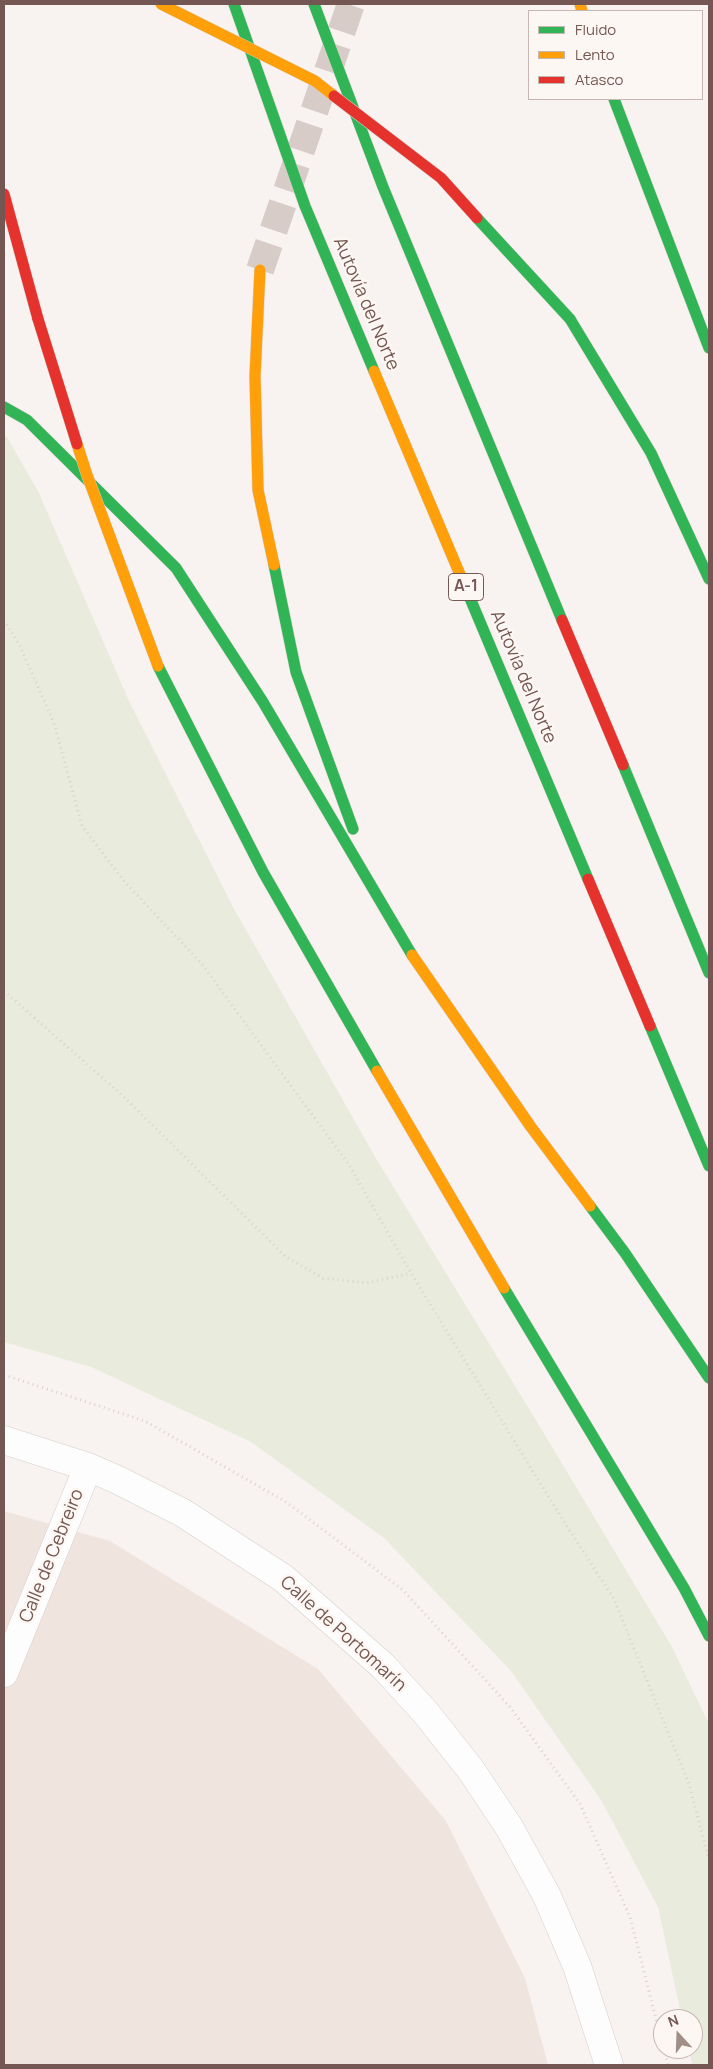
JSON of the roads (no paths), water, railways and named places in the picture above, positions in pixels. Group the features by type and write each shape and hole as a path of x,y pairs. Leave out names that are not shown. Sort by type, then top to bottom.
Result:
{"highway":[{"path":"161,4 315,81 440,178 570,319 651,453 709,579"},
{"name":"Autovía del Norte","path":"234,4 305,206 709,1166"},
{"path":"314,4 383,187 709,973"},
{"path":"614,100 709,348"},
{"path":"4,194 38,320 87,475 158,666 268,881 446,1191 684,1588 709,1636"},
{"path":"260,270 255,376 258,490 296,672 346,812 413,957"},
{"path":"4,407 27,420 176,568 263,702 413,957 530,1128 625,1253 709,1378"}],"street":[{"name":"Calle de Portomarín","path":"4,1440 88,1467 140,1490 183,1513 283,1578 384,1666 426,1713 471,1770 509,1827 547,1896 577,1966 609,2065"},
{"name":"Calle de Cebreiro","path":"4,1673 88,1467"}],"tunnel":[{"path":"260,270 351,4"}]}
